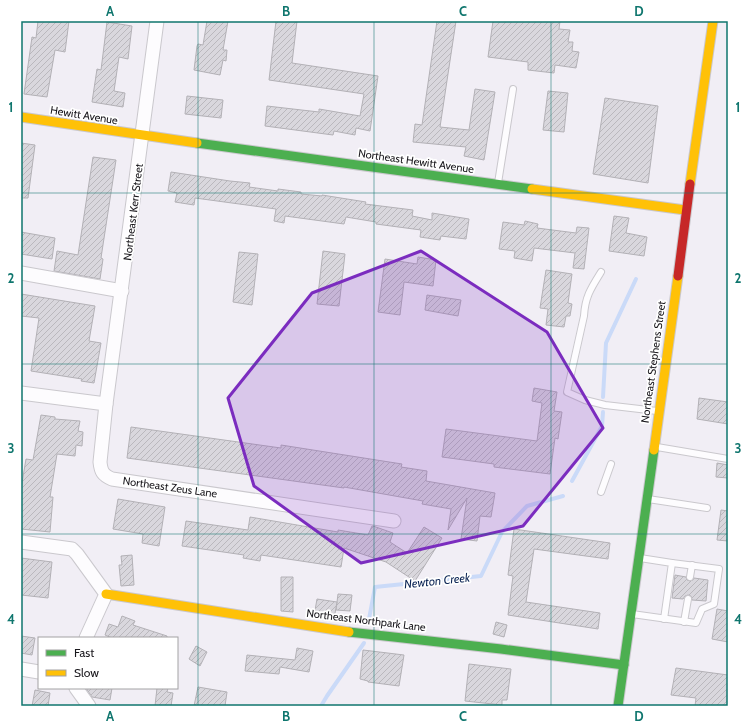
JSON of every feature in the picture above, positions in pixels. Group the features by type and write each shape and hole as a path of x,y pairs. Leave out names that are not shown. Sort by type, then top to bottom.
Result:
{"street":[{"name":"Northeast Kerr Street","path":"106,404 143,136 157,21"},
{"name":"Northeast Stephens Street","path":"618,706 685,210 713,21"},
{"name":"Hewitt Avenue","path":"21,117 143,136"},
{"name":"Northeast Hewitt Avenue","path":"143,136 685,210"},
{"path":"21,273 122,291"},
{"path":"21,393 106,404"},
{"name":"Northeast Zeus Lane","path":"106,404 100,471 105,476 112,479 394,520"},
{"path":"21,542 72,549 106,594 86,637"},
{"name":"Northeast Northpark Lane","path":"106,594 357,633 501,648 624,664"},
{"path":"21,669 38,672"},
{"path":"77,689 90,706"}],"lane":[{"path":"498,185 513,89"},
{"path":"601,272 589,290 584,304 584,316 567,392 585,400 605,405 658,411"},
{"path":"654,446 728,458"},
{"path":"601,492 611,464"},
{"path":"646,498 707,508"},
{"path":"630,614 696,623 702,609 714,604 719,569 638,558"},
{"path":"664,619 672,562"},
{"path":"690,577 692,565"},
{"path":"684,622 688,599"}],"highlighted area":[{"path":"421,251 547,332 603,428 523,526 361,563 254,486 228,398 312,293"}],"building":[{"path":"38,21 69,21 65,52 55,50 47,97 24,94 32,37 36,38"},
{"path":"207,21 228,21 223,50 227,50 226,61 223,60 220,75 194,70 197,46 198,44 203,45"},
{"path":"276,21 297,21 292,63 378,76 370,131 356,128 355,135 334,131 333,135 265,126 267,106 319,112 319,109 360,116 364,94 269,80"},
{"path":"437,21 456,21 440,127 469,130 475,89 495,92 484,160 464,156 466,147 413,142 415,124 422,125"},
{"path":"493,21 560,21 559,29 570,30 568,42 573,42 572,51 579,52 576,68 555,65 554,73 528,70 528,62 488,57"},
{"path":"107,22 132,26 128,59 119,57 114,91 125,93 123,107 92,102 97,69 101,70"},
{"path":"548,91 568,93 564,132 543,130"},
{"path":"187,96 223,100 221,118 185,114"},
{"path":"605,98 658,106 648,183 593,174"},
{"path":"21,143 35,145 28,198 21,198"},
{"path":"93,157 116,160 101,258 103,259 100,279 54,271 57,251 78,255"},
{"path":"171,172 250,183 249,187 278,191 278,189 301,192 301,194 322,195 366,202 365,204 413,210 412,216 432,220 432,213 469,219 466,239 441,236 440,240 420,237 421,230 376,224 376,222 346,217 344,224 285,216 284,223 274,221 276,209 195,198 194,205 175,202 177,193 168,191"},
{"path":"614,216 629,218 626,233 647,237 644,256 609,251"},
{"path":"525,221 538,224 537,228 576,233 577,227 589,228 584,269 573,268 575,253 534,248 532,261 514,258 515,251 499,249 503,222 524,225"},
{"path":"21,232 55,238 52,259 21,254"},
{"path":"323,251 345,254 339,306 317,304"},
{"path":"239,252 258,254 252,305 233,302"},
{"path":"418,257 436,260 433,286 404,282 400,315 378,312 385,259 417,264"},
{"path":"546,270 572,274 568,303 572,304 570,316 566,316 564,327 546,325 548,309 540,308"},
{"path":"21,294 95,306 89,341 101,343 94,383 81,381 82,379 31,371 39,318 21,316"},
{"path":"427,295 461,300 458,316 425,310"},
{"path":"534,388 557,392 554,411 562,412 558,439 555,438 550,474 494,467 494,464 442,457 446,429 537,441 542,403 532,401"},
{"path":"699,398 728,402 728,424 697,419"},
{"path":"41,415 55,417 55,419 80,421 78,431 83,432 82,446 76,445 75,456 57,454 50,497 53,497 50,532 21,529 21,489 26,459 33,460"},
{"path":"131,427 281,448 281,445 402,464 401,467 427,471 426,481 495,493 491,517 480,516 477,541 461,539 467,498 448,530 451,509 422,504 423,501 344,487 127,458"},
{"path":"717,463 728,465 728,478 716,477"},
{"path":"118,499 165,507 159,546 142,543 143,534 113,529"},
{"path":"721,510 728,511 728,541 717,540"},
{"path":"250,517 338,532 338,530 368,535 373,526 393,533 390,542 407,553 424,527 442,538 415,581 386,562 344,548 341,567 261,555 260,561 243,558 244,555 182,546 186,521 248,530"},
{"path":"514,529 610,543 608,559 534,549 526,602 600,613 598,629 508,615 513,576 508,575"},
{"path":"132,555 134,585 121,586 119,565 122,565 121,556"},
{"path":"21,558 52,562 48,598 21,595"},
{"path":"675,575 686,577 687,580 690,581 694,578 708,580 706,601 692,600 691,596 688,595 683,599 672,598"},
{"path":"281,577 293,577 293,612 281,611"},
{"path":"338,594 352,595 350,611 336,610"},
{"path":"317,599 337,602 334,619 314,616"},
{"path":"717,609 728,611 728,642 712,639"},
{"path":"122,616 135,621 133,625 167,637 110,637 105,635 109,624 118,627"},
{"path":"496,622 507,625 504,637 493,634"},
{"path":"21,636 35,638 32,655 21,653"},
{"path":"196,646 207,652 200,666 189,659"},
{"path":"297,648 313,651 309,672 280,667 279,674 245,671 247,655 295,660"},
{"path":"363,650 404,655 399,686 368,682 360,679"},
{"path":"469,664 511,669 507,700 502,700 502,705 465,701"},
{"path":"676,668 728,675 728,706 695,706 696,698 671,695"},
{"path":"198,687 227,692 225,706 194,706"},
{"path":"87,689 112,689 110,700 92,697"},
{"path":"157,689 168,689 167,692 173,693 171,706 155,706"},
{"path":"35,690 50,693 48,706 32,706"}],"waterway":[{"name":"Newton Creek","path":"603,397 606,343 636,279"},
{"name":"Newton Creek","path":"572,481 602,426 603,412"},
{"name":"Newton Creek","path":"369,619 375,587 481,576 502,532 527,506 563,496"},
{"name":"Newton Creek","path":"321,706 364,643"}],"traffic: fast":[{"path":"197,143 532,189"},
{"path":"618,706 654,450"},
{"path":"349,632 501,649 624,665"}],"traffic: slow":[{"path":"690,184 713,21"},
{"path":"21,117 197,143"},
{"path":"532,189 685,210"},
{"path":"654,450 678,276"},
{"path":"106,594 349,632"}],"traffic: jam":[{"path":"678,276 690,184"}]}
